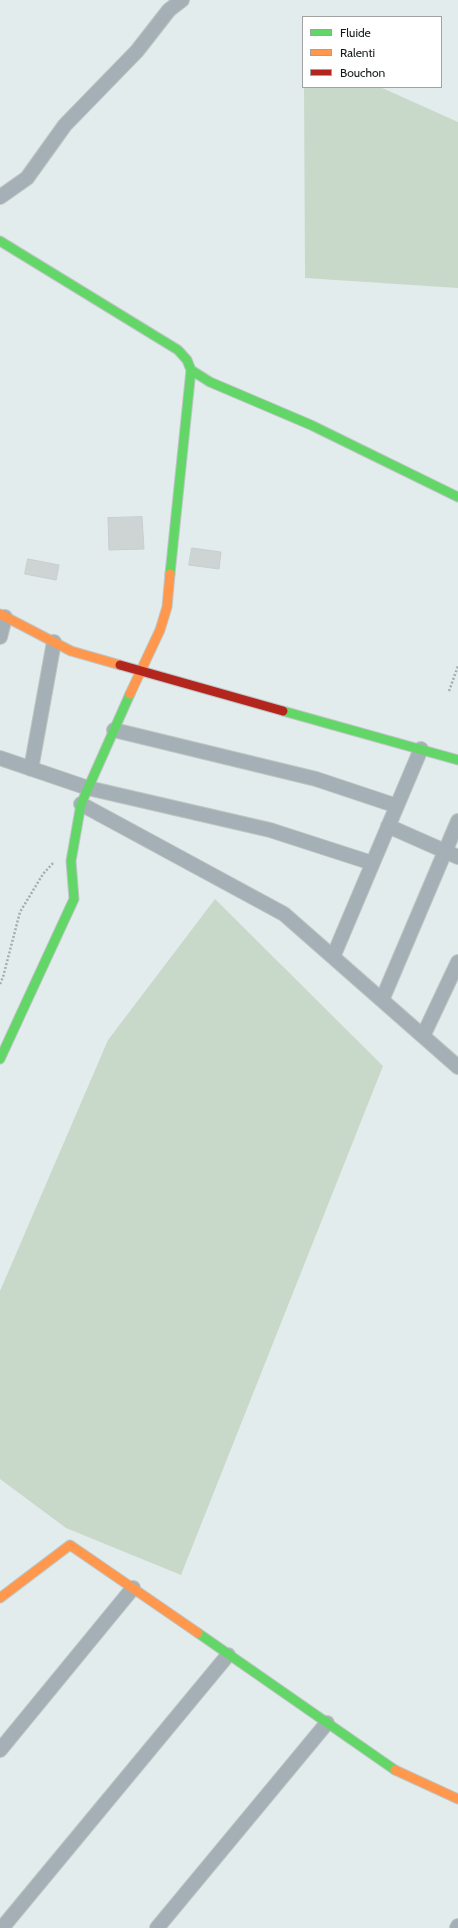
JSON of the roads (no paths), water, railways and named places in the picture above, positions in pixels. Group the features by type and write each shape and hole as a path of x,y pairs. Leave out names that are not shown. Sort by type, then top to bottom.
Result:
{"street":[{"path":"0,197 27,178 65,125 137,51 169,10 182,0"},
{"path":"0,241 178,350 187,360 191,370 167,607 160,630 140,671 81,804 70,861 74,899 0,1059"},
{"path":"191,370 210,382 311,425 458,497"},
{"path":"0,637 2,616 71,651 458,760"},
{"path":"31,769 54,642"},
{"path":"114,730 316,779 397,806"},
{"path":"333,956 421,749"},
{"path":"0,758 88,788 270,830 372,863"},
{"path":"81,804 284,914 458,1067"},
{"path":"382,1000 452,854 458,821"},
{"path":"388,826 452,854"},
{"path":"423,1036 458,962"},
{"path":"0,1598 70,1545 398,1772 458,1799"},
{"path":"0,1750 133,1588"},
{"path":"2,1928 228,1655"},
{"path":"157,1928 327,1723"}]}
